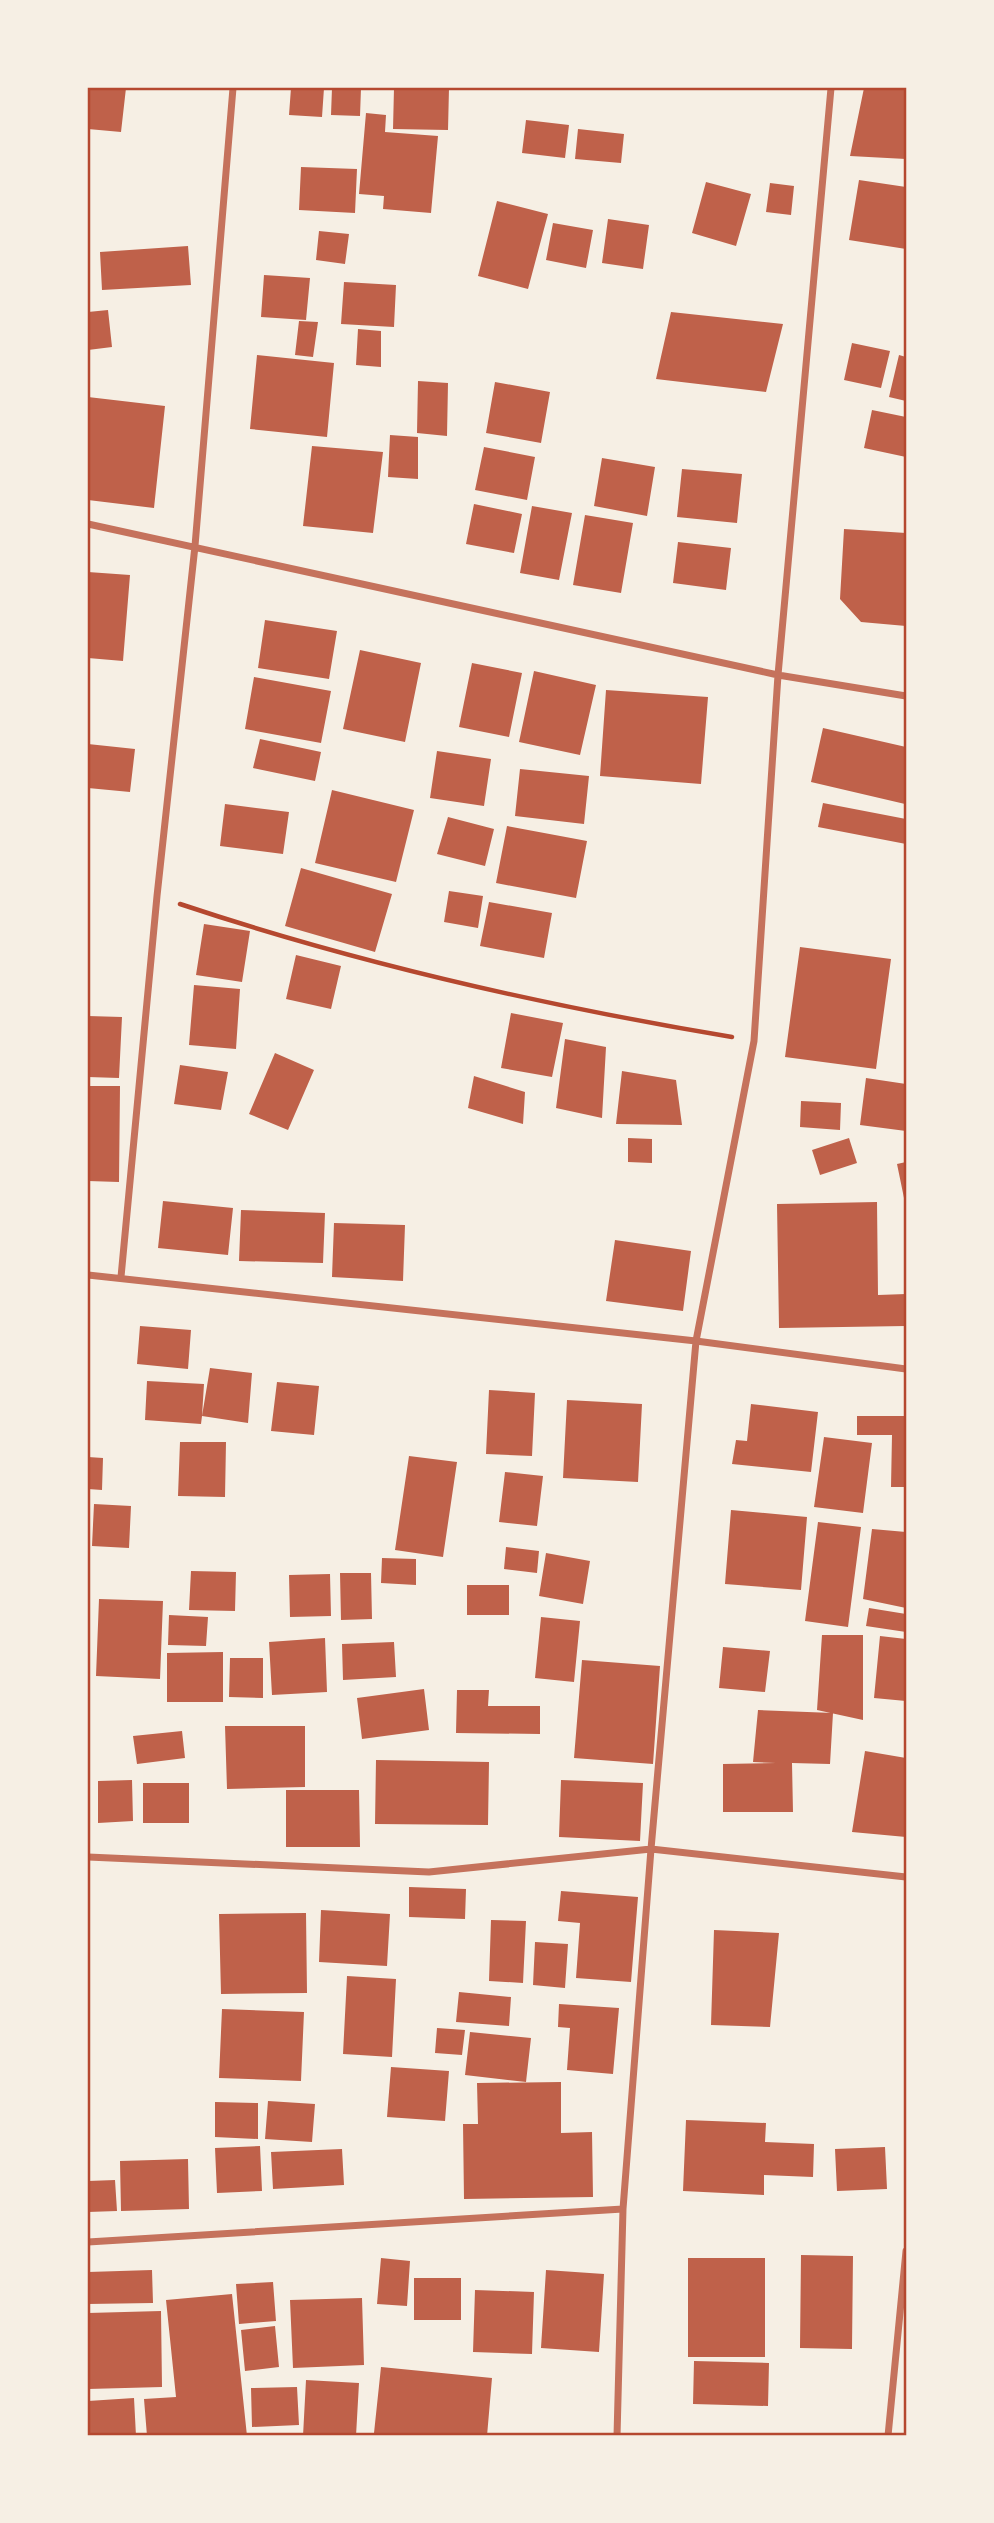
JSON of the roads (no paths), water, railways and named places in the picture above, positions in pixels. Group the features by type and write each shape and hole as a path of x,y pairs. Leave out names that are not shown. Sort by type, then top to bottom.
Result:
{"street":[{"path":"121,1277 157,896 195,546 233,88"},
{"path":"617,2435 623,2208 650,1849 696,1341 754,1041 778,675 831,88"},
{"path":"88,524 778,675 906,695"},
{"path":"88,1275 342,1305 696,1341 906,1369"},
{"path":"88,1857 429,1872 650,1849 906,1877"},
{"path":"88,2242 623,2208"},
{"path":"888,2435 906,2251"}]}
